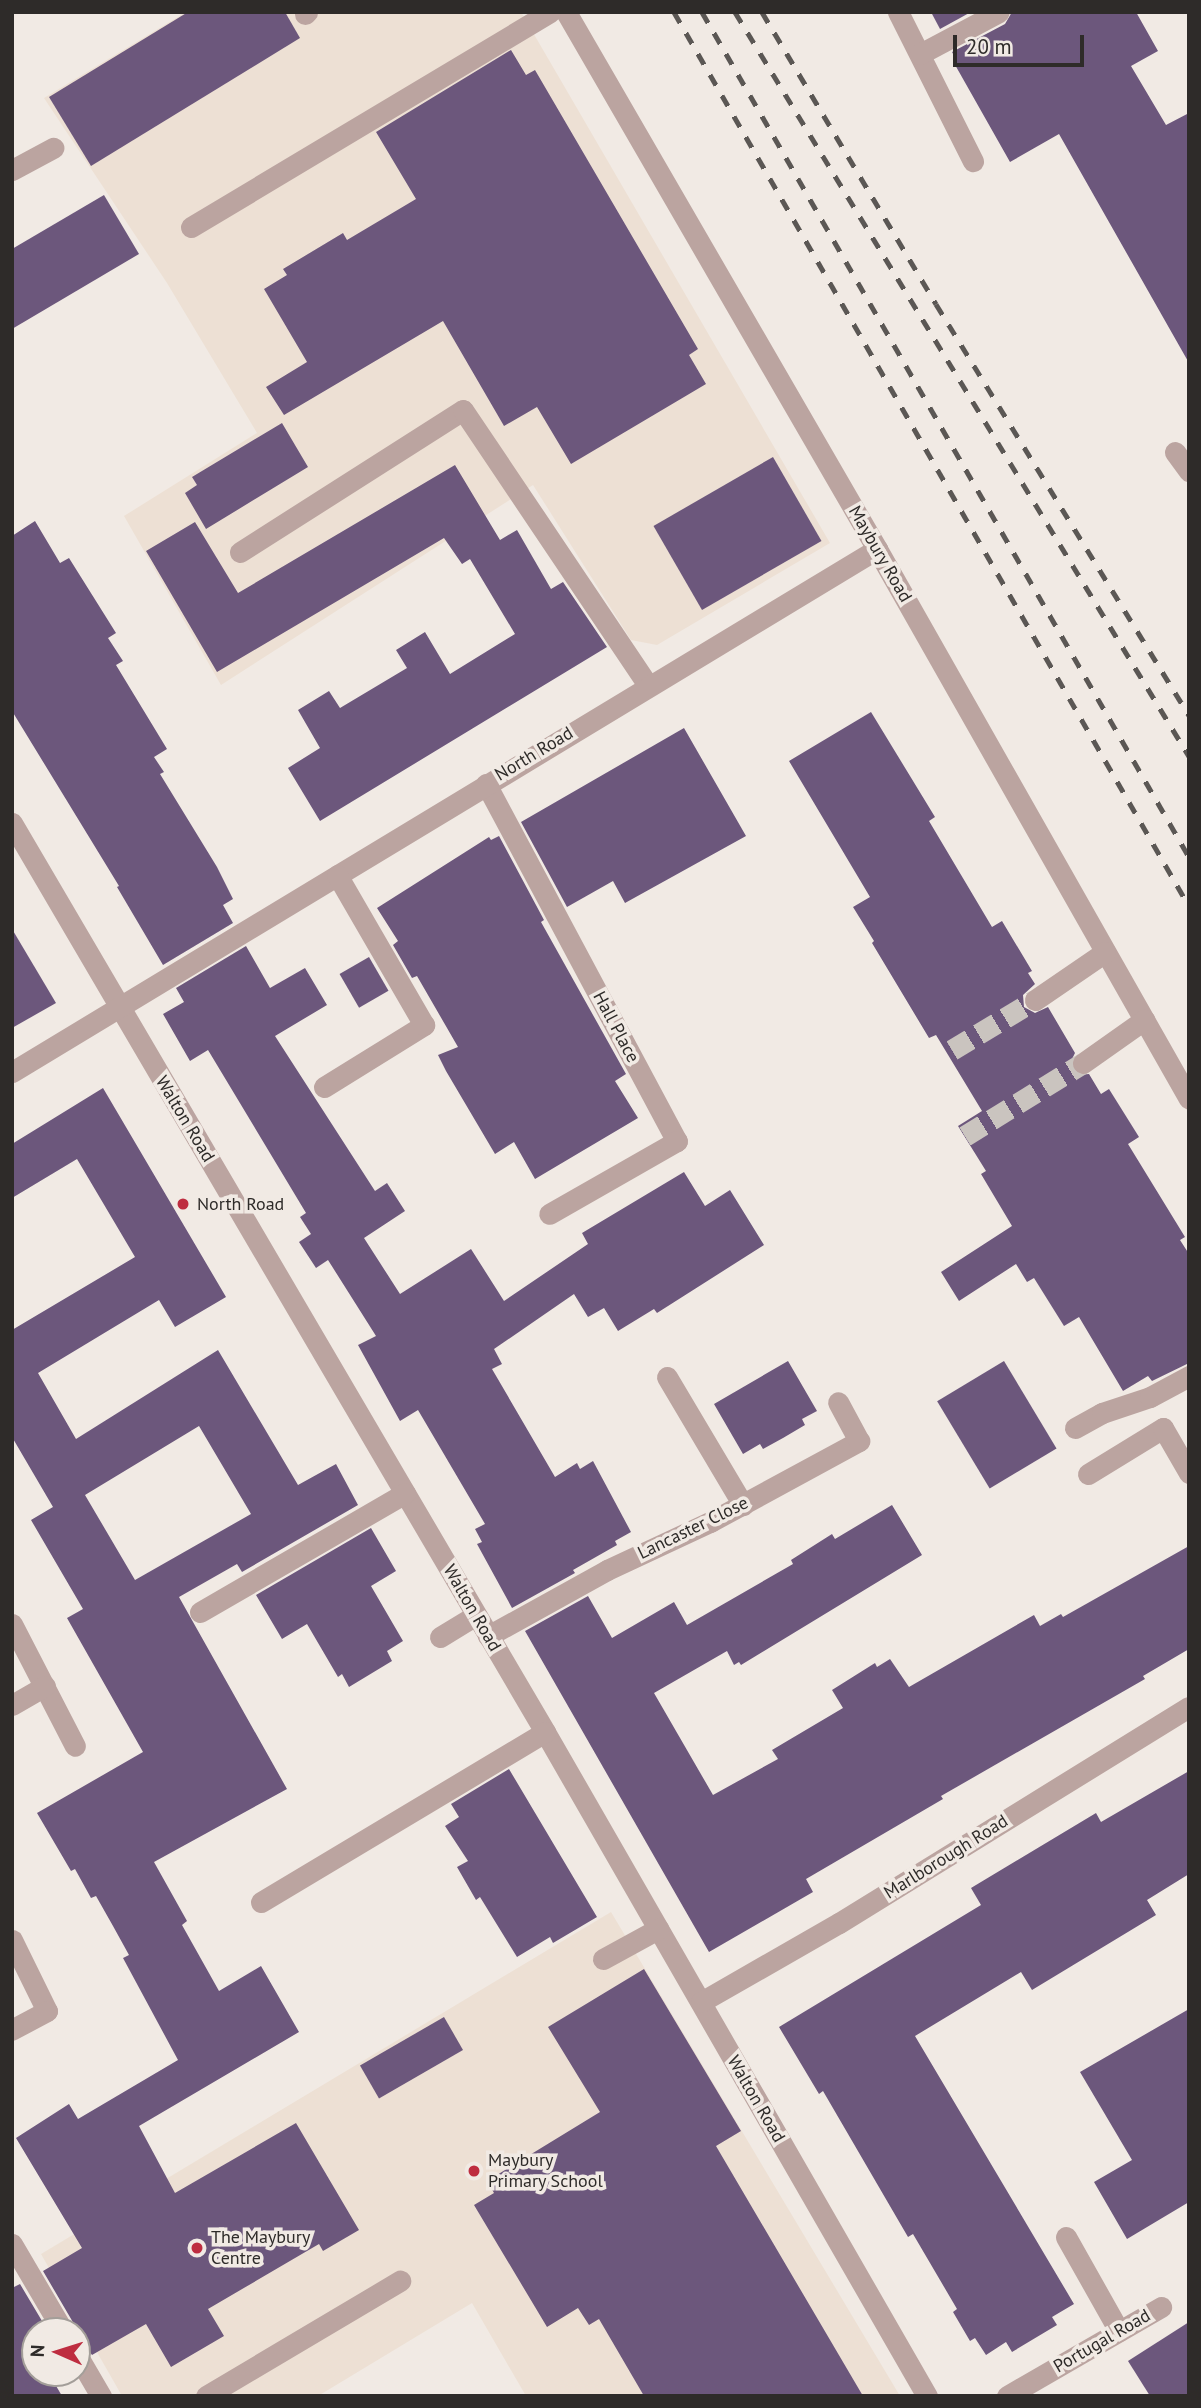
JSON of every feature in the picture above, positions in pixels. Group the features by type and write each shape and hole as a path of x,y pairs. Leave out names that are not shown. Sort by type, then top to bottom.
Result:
{"street":[{"path":"191,227 550,12"},
{"name":"Maybury Road","path":"566,12 877,549 1189,1099"},
{"path":"898,12 973,161"},
{"path":"920,54 999,12"},
{"path":"12,170 53,148"},
{"path":"240,552 463,410 648,685"},
{"path":"1175,452 1189,471"},
{"name":"North Road","path":"12,1072 648,685 877,549"},
{"name":"Hall Place","path":"486,784 677,1141 549,1214"},
{"name":"Walton Road","path":"12,823 545,1732 927,2396"},
{"path":"324,1087 424,1025 337,874"},
{"path":"1035,1000 1105,952"},
{"path":"1083,1063 1144,1020"},
{"path":"1075,1428 1102,1413 1150,1397 1189,1376"},
{"path":"667,1377 743,1505"},
{"name":"Lancaster Close","path":"488,1636 607,1570 743,1505 859,1441 838,1402"},
{"path":"1088,1474 1163,1427 1189,1472"},
{"path":"200,1612 405,1493"},
{"path":"440,1637 476,1615"},
{"path":"12,1624 75,1746"},
{"path":"12,1705 45,1686"},
{"name":"Marlborough Road","path":"701,2002 839,1923 1189,1707"},
{"path":"261,1902 545,1732"},
{"path":"603,1959 658,1928"},
{"path":"12,1940 47,2011 12,2030"},
{"path":"1066,2237 1119,2331"},
{"path":"12,2244 55,2317"},
{"path":"206,2396 400,2281"},
{"name":"Portugal Road","path":"1007,2396 1161,2307"},
{"path":"91,2379 101,2396"}],"shaded area":[{"path":"186,12 521,12 830,543 657,645 631,640 533,485 221,685 124,516 257,433 167,283 44,98"},
{"name":"Maybury Primary School","path":"611,1912 900,2396 526,2396 472,2303 318,2396 122,2396 91,2342 91,2317 77,2317 41,2254"}],"building":[{"path":"188,12 285,12 300,38 91,166 49,97"},
{"path":"931,12 971,12 940,29"},
{"path":"1012,12 1136,12 1158,51 1131,66 1166,125 1189,113 1189,363 1059,134 1010,162 954,63 957,61 952,52 1005,24"},
{"path":"511,50 526,75 535,70 698,349 689,355 706,384 571,464 537,407 504,426 443,321 284,415 266,387 307,362 264,289 287,275 283,269 343,233 347,240 416,199 376,132"},
{"path":"104,195 139,254 12,329 12,249"},
{"path":"282,423 308,467 206,529 185,493 197,485 192,477"},
{"path":"773,457 822,541 702,610 653,526"},
{"path":"455,465 500,540 517,530 551,589 563,582 607,647 320,821 288,768 320,748 298,710 329,691 340,708 407,668 396,650 425,632 450,674 515,634 470,559 462,564 444,538 217,672 146,551 195,522 238,593"},
{"path":"35,521 60,563 69,558 116,633 108,638 123,661 116,665 167,749 154,757 164,772 160,774 217,867 233,899 223,905 233,923 163,965 117,887 119,886 12,711 12,536"},
{"path":"871,712 935,817 929,821 992,927 1002,921 1032,971 1028,973 1035,984 1023,995 1024,1007 1035,1013 1048,1007 1075,1053 1070,1063 1073,1071 1078,1075 1089,1074 1101,1094 1109,1089 1139,1137 1128,1144 1185,1237 1180,1240 1189,1254 1189,1363 1152,1381 1148,1376 1123,1391 1079,1317 1064,1326 1034,1278 1027,1282 1016,1264 959,1301 941,1272 1012,1226 981,1174 986,1171 958,1126 982,1111 936,1035 929,1038 872,943 874,941 853,907 870,897 789,761"},
{"path":"684,728 746,836 625,903 613,881 567,907 521,822"},
{"path":"499,836 544,920 541,922 626,1074 615,1081 638,1118 535,1179 514,1142 495,1154 446,1071 438,1055 458,1047 417,976 412,978 393,945 398,941 377,908 489,837 491,840"},
{"path":"12,929 56,1003 12,1028"},
{"path":"246,946 270,988 305,968 327,1005 275,1036 375,1191 387,1183 405,1211 364,1238 400,1294 471,1249 504,1301 588,1244 582,1233 684,1172 705,1206 730,1190 764,1245 657,1313 654,1309 618,1331 604,1308 588,1317 574,1294 494,1349 502,1364 492,1369 555,1477 577,1463 580,1469 593,1461 631,1532 615,1541 617,1545 573,1570 575,1573 512,1608 477,1544 482,1542 475,1529 485,1524 418,1410 400,1421 358,1345 376,1336 328,1260 316,1268 299,1242 311,1234 300,1217 306,1213 208,1050 190,1061 163,1014 184,1002 176,988"},
{"path":"369,957 388,991 359,1008 340,974"},
{"path":"103,1088 226,1297 175,1327 159,1300 38,1373 76,1439 218,1350 298,1485 336,1464 358,1505 242,1572 237,1564 179,1597 287,1789 154,1862 187,1921 182,1925 219,1991 261,1966 299,2032 139,2126 175,2193 296,2123 359,2230 323,2251 319,2244 208,2309 224,2336 171,2367 146,2324 91,2354 91,2317 70,2317 43,2271 82,2248 16,2138 69,2104 78,2119 178,2060 123,1958 129,1955 96,1896 91,1898 75,1869 71,1871 37,1813 143,1752 67,1618 83,1609 31,1520 53,1507 12,1437 12,1330 135,1257 77,1159 12,1198 12,1144","holes":["199,1426 251,1514 135,1580 85,1495"]},
{"path":"788,1361 817,1411 802,1419 805,1425 783,1438 763,1449 760,1444 743,1454 714,1404"},
{"path":"1004,1361 1057,1448 990,1489 937,1401"},
{"path":"892,1505 922,1555 741,1665 739,1662 734,1665 727,1651 654,1693 713,1795 778,1759 772,1750 843,1708 832,1690 875,1663 877,1667 890,1659 909,1687 1034,1615 1040,1626 1061,1614 1063,1617 1189,1546 1189,1649 1143,1676 1145,1679 941,1796 943,1799 806,1879 813,1892 709,1952 525,1631 588,1596 612,1638 674,1602 687,1625 793,1564 791,1560 832,1534 835,1539"},
{"path":"371,1528 396,1571 371,1586 403,1641 387,1651 392,1661 349,1687 342,1674 338,1677 307,1624 282,1639 256,1595"},
{"path":"509,1769 597,1917 553,1943 550,1937 517,1957 480,1897 476,1900 457,1867 468,1861 445,1826 459,1817 451,1804"},
{"path":"1189,1771 1189,1874 1147,1900 1156,1915 1032,1990 1021,1972 915,2036 1074,2304 1052,2317 1057,2325 1012,2352 1006,2342 986,2355 975,2338 970,2341 953,2312 957,2309 913,2234 908,2237 823,2091 819,2094 779,2027 981,1905 971,1888 1096,1813 1101,1822"},
{"path":"644,1969 741,2131 716,2146 863,2396 644,2396 599,2319 589,2325 578,2308 547,2327 474,2205 494,2193 487,2181 600,2112 548,2027"},
{"path":"1189,2009 1189,2202 1127,2239 1094,2182 1132,2160 1080,2072"},
{"path":"444,2017 463,2050 379,2098 360,2066"},
{"path":"20,2284 40,2317 21,2317 21,2387 57,2387 62,2396 12,2396 12,2288"},
{"path":"1189,2322 1189,2396 1150,2396 1128,2361"}],"tunnel":[{"path":"952,1050 1035,1000"},
{"path":"965,1136 1083,1063"}],"railway":[{"path":"674,12 1189,906"},
{"path":"702,12 1189,857"},
{"path":"735,12 1189,756"},
{"path":"762,12 936,304 1189,715"}],"place":[{"name":"North Road","path":"183,1204"},
{"name":"Maybury Primary School","path":"474,2171"},
{"name":"The Maybury Centre","path":"197,2248"}]}
